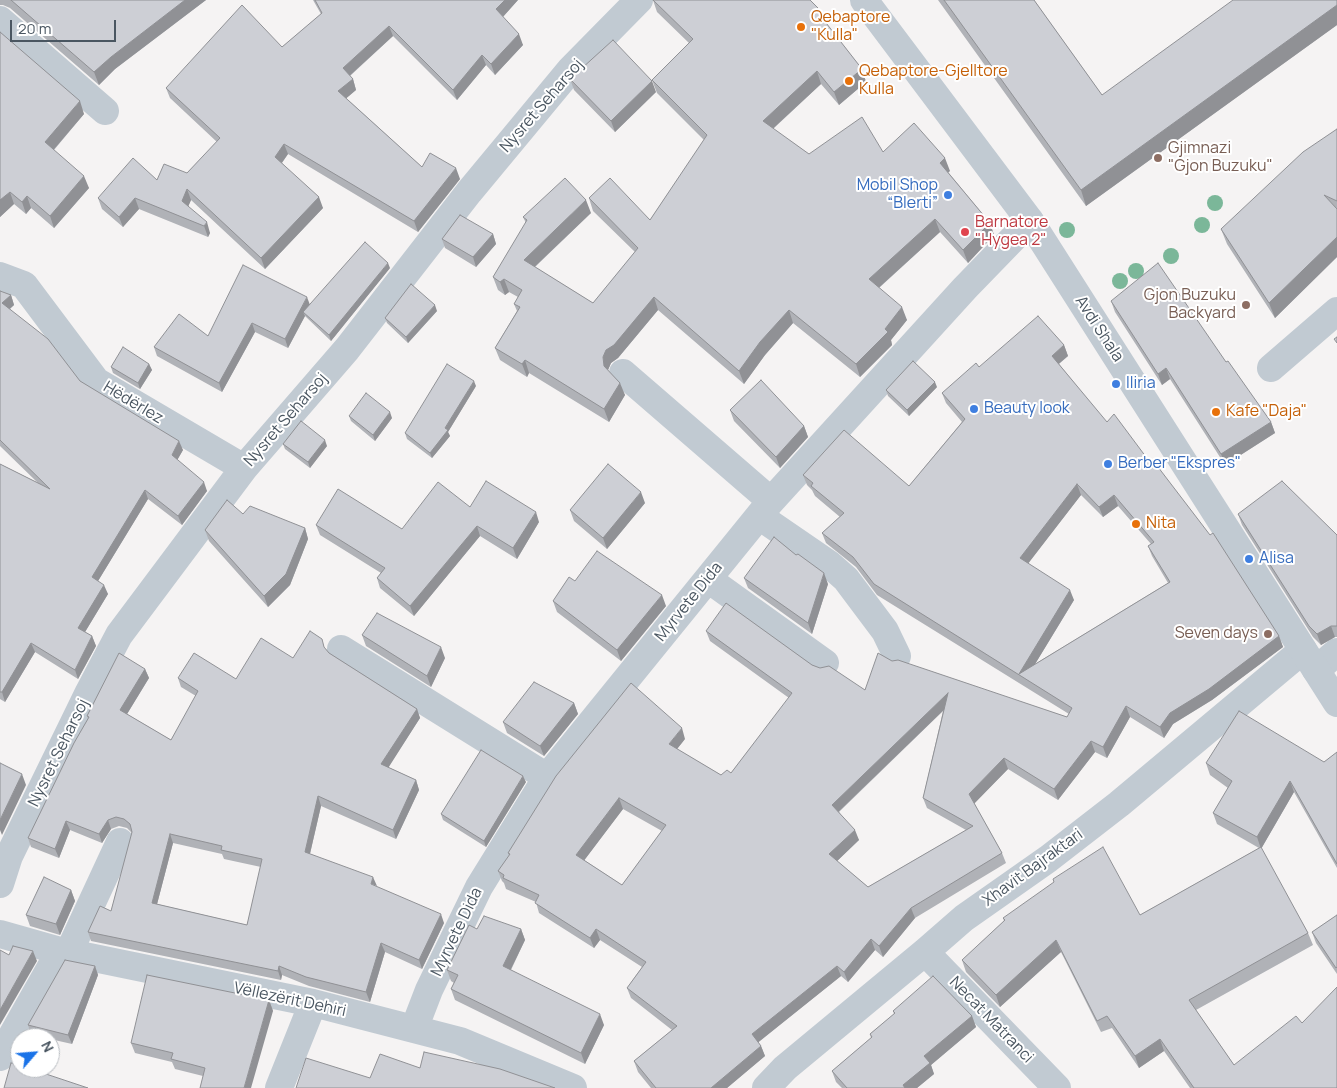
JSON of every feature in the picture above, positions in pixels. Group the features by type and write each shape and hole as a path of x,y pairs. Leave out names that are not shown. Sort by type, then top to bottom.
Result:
{"street":[{"name":"Nysret Seharsoj","path":"0,884 18,838 119,635 244,468 347,349 469,192 571,70 639,0"},
{"name":"Avdi Shala","path":"864,0 1030,221 1337,703"},
{"path":"0,20 105,111"},
{"name":"Myrvete Dida","path":"414,1029 429,990 479,887 547,777 765,508 965,288 1030,221"},
{"name":"Hëdërlez","path":"0,276 24,285 96,381 244,468"},
{"path":"1271,368 1337,311"},
{"path":"623,373 765,508 846,579 885,631 897,656"},
{"path":"708,579 825,663"},
{"path":"341,649 547,777"},
{"name":"Xhavit Bajraktari","path":"766,1088 785,1068 964,918 1048,859 1309,660 1337,652"},
{"path":"0,1057 64,952 120,842"},
{"name":"Vëllezërit Dehiri","path":"0,934 64,952 313,1003 460,1041 573,1088"},
{"name":"Necat Matranci","path":"925,952 1057,1088"},
{"path":"279,1088 313,1003"}],"building":[{"path":"11,0 185,0 94,72"},
{"path":"315,0 505,0 496,9 519,34 491,64 482,55 453,90 389,26 343,68 353,79 338,91 422,167 430,153 456,168 414,221 284,144 275,157 319,197 261,258 187,189 182,201 207,222 204,226 135,198 119,217 98,198 133,158 157,180 164,164 187,173 220,138 166,88 242,5 282,47 322,13"},
{"path":"653,0 810,0 818,8 816,10 862,69 834,92 817,71 763,121 809,154 862,117 883,152 914,123 945,158 940,163 990,223 963,250 935,219 869,279 902,307 885,329 888,332 856,364 789,310 760,342 739,371 654,297 614,345 606,350 603,357 604,366 620,383 604,409 525,360 522,364 495,348 520,307 514,304 522,290 504,279 500,282 493,277 527,220 523,217 565,178 586,200 524,260 593,303 638,248 589,198 610,178 650,220 707,135 652,80 693,39"},
{"path":"944,0 1034,0 1102,95 1233,0 1337,0 1337,5 1081,190"},
{"path":"0,32 80,101 45,142 84,176 50,216 27,196 22,202 10,192 0,200"},
{"path":"613,40 652,81 611,121 570,79"},
{"path":"1337,129 1337,201 1324,195 1337,209 1337,237 1269,303 1221,229 1303,152"},
{"path":"460,215 493,234 473,257 442,239"},
{"path":"365,242 388,263 329,335 303,312"},
{"path":"1158,263 1226,362 1228,361 1271,422 1221,454 1166,368 1158,374 1111,301"},
{"path":"243,265 307,297 285,339 252,323 219,383 154,347 179,314 208,336"},
{"path":"411,284 435,305 406,337 385,318"},
{"path":"0,291 11,295 2,303 48,339 80,381 179,441 172,455 204,482 178,516 145,490 92,577 104,585 78,628 92,636 75,670 31,643 2,692 0,692 0,464 50,489 0,440"},
{"path":"1038,316 1064,345 1052,356 1107,422 1114,414 1155,469 1158,467 1210,535 1213,533 1279,636 1209,689 1170,713 1160,727 1126,706 1103,747 1091,741 1054,789 1004,758 969,794 1002,853 911,908 879,946 871,939 844,972 837,966 752,1034 761,1046 711,1088 656,1088 634,1061 677,1026 627,988 646,962 596,929 590,938 535,903 539,895 503,878 504,875 498,871 556,776 631,683 682,728 669,744 721,775 727,770 731,773 792,693 706,631 726,603 812,665 820,668 829,666 865,690 878,653 892,661 898,660 1067,717 1072,708 874,584 853,557 822,533 844,513 811,486 813,483 803,475 844,430 909,486 965,419 942,393 976,363 979,367","holes":["1077,484 1099,507 1114,495 1154,542 1148,546 1170,582 1019,674 1070,590 1020,558","948,693 923,798 973,826 868,887 829,854 855,830 832,805","619,798 666,825 622,885 576,855"]},
{"path":"123,347 149,364 138,383 111,367"},
{"path":"913,361 935,382 907,410 886,390"},
{"path":"447,364 474,381 445,428 448,430 430,453 405,433"},
{"path":"761,380 804,426 776,457 730,410"},
{"path":"366,393 390,412 373,435 349,416"},
{"path":"301,421 325,440 308,462 283,444"},
{"path":"608,464 641,492 603,538 570,510"},
{"path":"486,481 536,512 513,548 477,526 410,606 377,578 385,568 316,525 338,489 402,529 438,482 470,507"},
{"path":"1282,481 1337,535 1337,626 1331,626 1317,634 1309,626 1238,514"},
{"path":"227,500 243,514 250,506 305,528 286,574 264,596 205,530"},
{"path":"774,537 796,555 798,554 824,573 808,623 744,578"},
{"path":"597,551 662,595 617,650 553,601 569,577 575,581"},
{"path":"377,613 441,647 427,676 362,635"},
{"path":"310,631 322,639 324,647 329,653 417,709 381,764 416,780 393,830 318,796 305,852 373,877 371,884 441,914 419,960 381,943 366,992 306,977 279,966 278,971 88,932 100,906 111,911 132,832 130,824 124,819 116,817 108,820 99,834 66,821 55,849 28,838 119,653 145,669 120,710 171,740 198,691 178,678 194,653 236,679 261,638 293,658","holes":["170,834 222,846 221,850 262,859 247,925 152,903"]},
{"path":"534,682 574,703 540,746 503,722"},
{"path":"1239,711 1324,762 1337,752 1337,864 1290,781 1257,837 1213,813 1232,781 1206,763"},
{"path":"481,750 523,776 484,841 441,814"},
{"path":"0,763 22,774 0,820"},
{"path":"1103,847 1140,915 1261,847 1308,933 1189,1000 1234,1065 1296,1016 1302,1023 1337,987 1337,1088 1194,1088 1160,1039 1135,1056 1107,1016 1097,1021 1056,940 996,995 962,960 1005,920 1003,918 1054,882 1053,879"},
{"path":"44,877 71,890 56,924 26,915"},
{"path":"1337,915 1337,967 1336,968 1312,932"},
{"path":"484,916 521,929 503,966 600,1014 581,1053 451,989 458,975 447,970 469,925 477,929"},
{"path":"13,946 33,951 0,1010 0,950 9,955"},
{"path":"65,960 95,966 68,1035 60,1033 60,1028 40,1028 28,1025"},
{"path":"147,975 269,1000 244,1088 200,1088 205,1068 171,1059 173,1053 131,1043"},
{"path":"933,976 972,1016 924,1056 930,1063 903,1085 905,1088 847,1088 832,1071 872,1037 870,1034 895,1013 893,1011"},
{"path":"424,1052 500,1069 555,1088 296,1088 306,1058 370,1078 380,1054 420,1068"},
{"path":"10,1067 10,1078 58,1078 88,1088 4,1088"}],"place":[{"name":"Qebaptore \"Kulla\"","path":"801,27"},
{"name":"Qebaptore-Gjelltore Kulla","path":"849,81"},
{"name":"Gjimnazi \"Gjon Buzuku\"","path":"1158,158"},
{"name":"Mobil Shop “Blerti”","path":"948,195"},
{"name":"Barnatore \"Hygea 2\"","path":"965,232"},
{"name":"Gjon Buzuku Backyard","path":"1246,305"},
{"name":"Iliria","path":"1116,384"},
{"name":"Beauty look","path":"974,409"},
{"name":"Kafe \"Daja\"","path":"1216,412"},
{"name":"Berber \"Ekspres\"","path":"1108,464"},
{"name":"Nita","path":"1136,524"},
{"name":"Alisa","path":"1249,559"},
{"name":"Seven days","path":"1268,634"}]}
